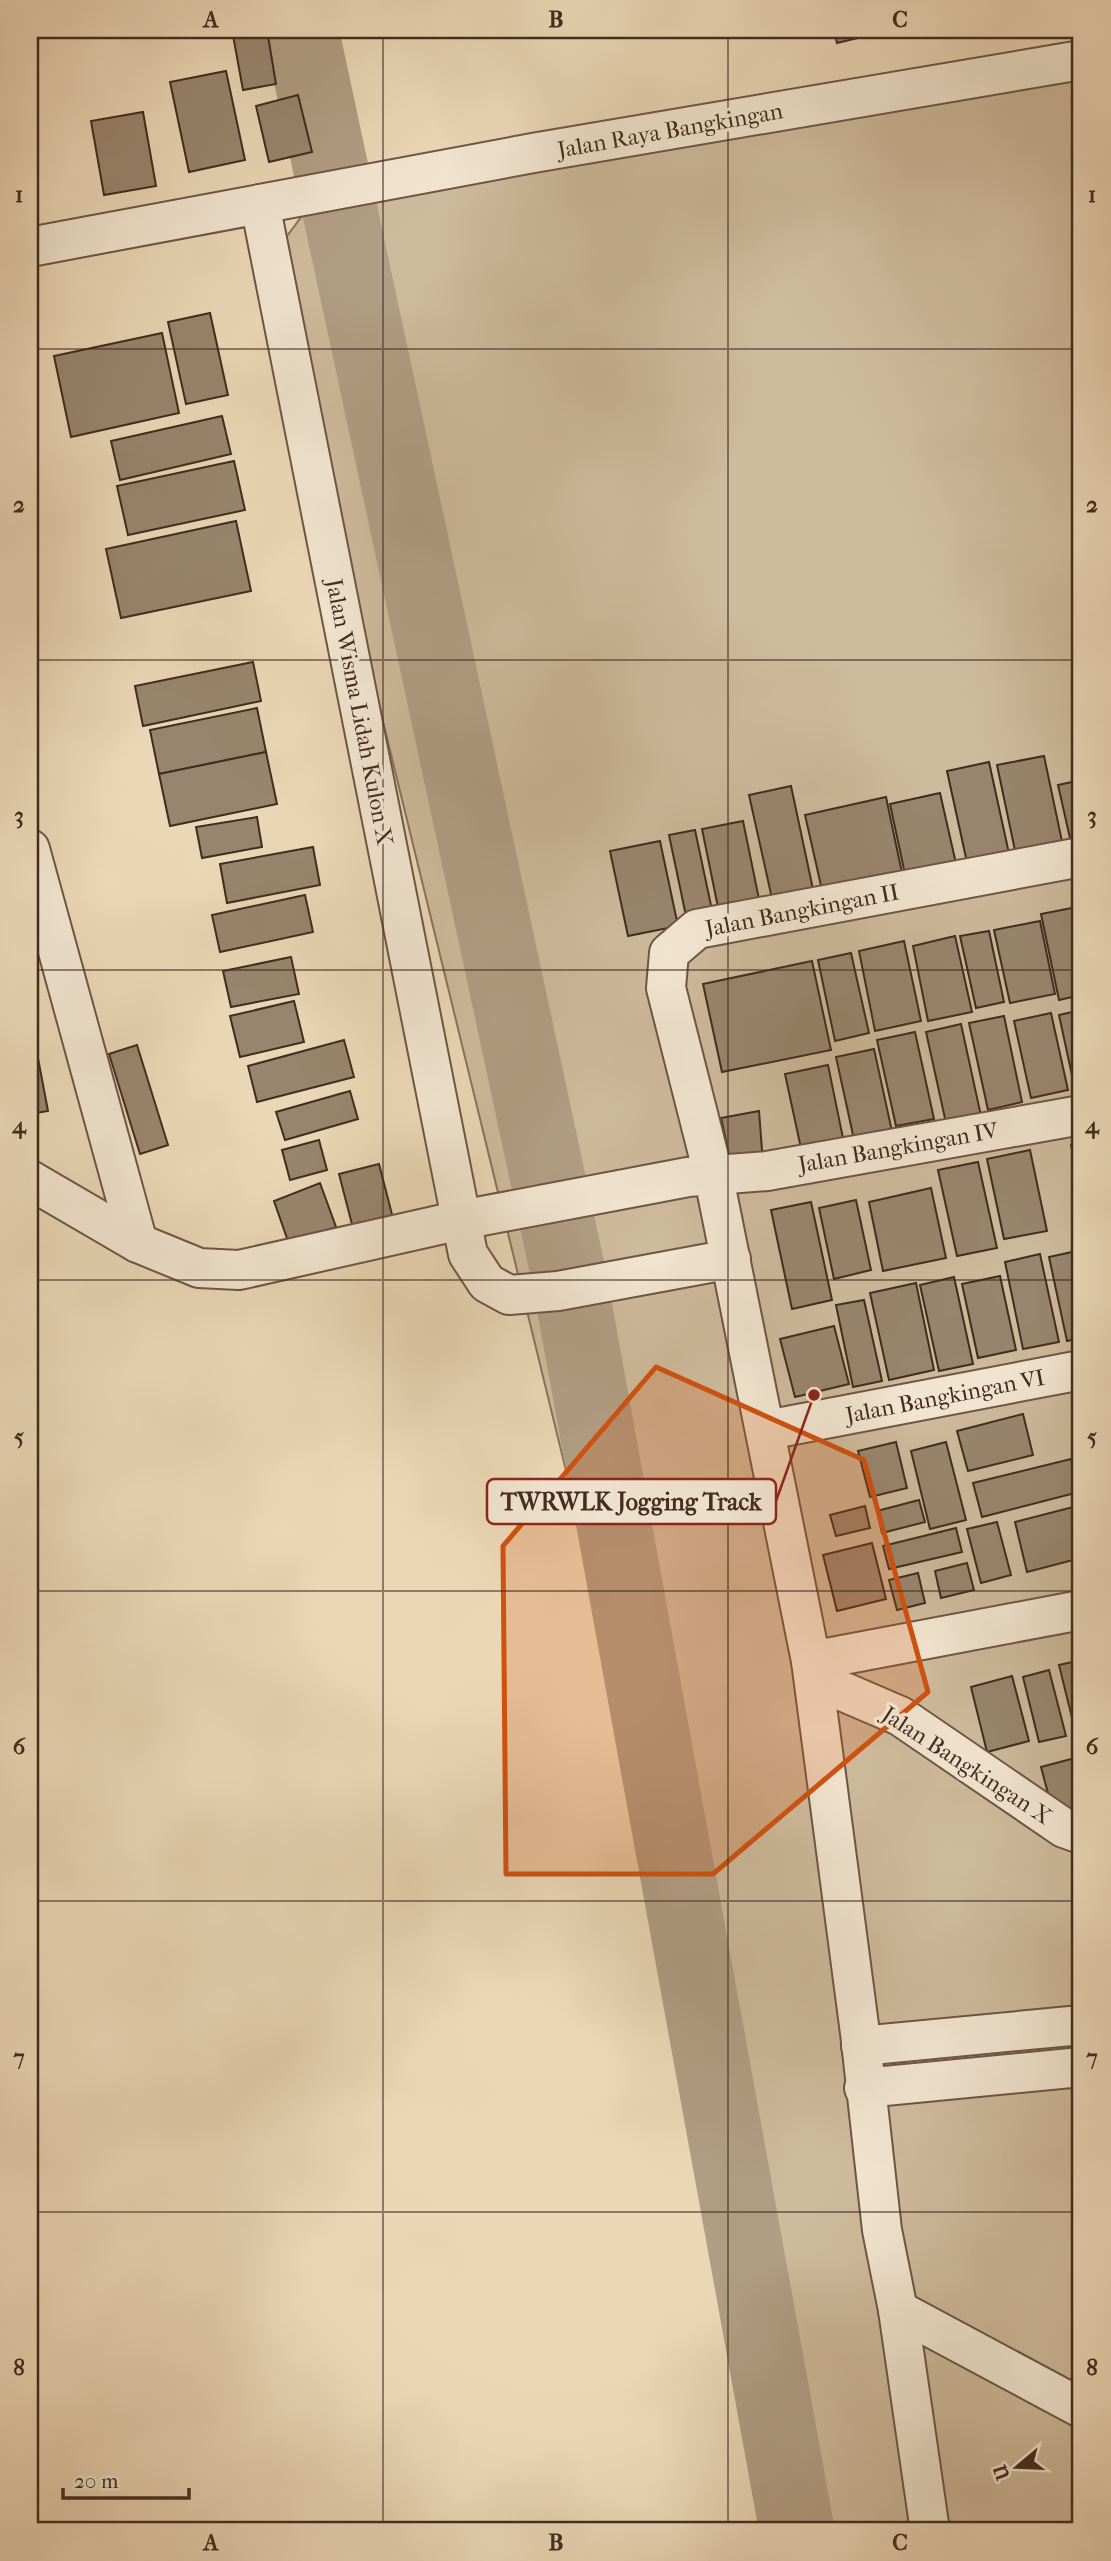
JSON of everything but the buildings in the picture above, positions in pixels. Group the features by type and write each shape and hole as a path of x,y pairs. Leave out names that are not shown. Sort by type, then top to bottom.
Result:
{"street":[{"name":"Jalan Raya Bangkingan","path":"30,247 439,171 1081,60"},
{"name":"Jalan Wisma Lidah Kulon X","path":"260,204 465,1237"},
{"path":"30,849 138,1243"},
{"name":"Jalan Bangkingan II","path":"930,2531 898,2310 881,2230 861,2046 812,1670 767,1430 713,1173 666,988 669,953 697,929 1081,857"},
{"name":"Jalan Bangkingan IV","path":"30,1180 138,1243 199,1268 239,1270 465,1237 545,1205 713,1173 767,1171 1081,1115"},
{"path":"465,1237 486,1283 509,1295 558,1291 731,1259"},
{"name":"Jalan Bangkingan VI","path":"767,1430 1081,1370"},
{"path":"812,1670 1081,1610"},
{"name":"Jalan Bangkingan X","path":"812,1670 900,1716 1063,1828 1081,1834"},
{"path":"861,2046 1081,2025"},
{"path":"864,2088 1081,2067"},
{"path":"898,2310 1081,2408"}],"highlighted area":[{"path":"656,1367 864,1460 928,1692 713,1874 506,1874 503,1546"}],"shaded area":[{"path":"1081,59 1081,2531 825,2531 270,259 319,193"}],"waterway":[{"path":"301,30 569,1277 797,2531"}],"place":[{"name":"TWRWLK Jogging Track","path":"814,1395"}]}
